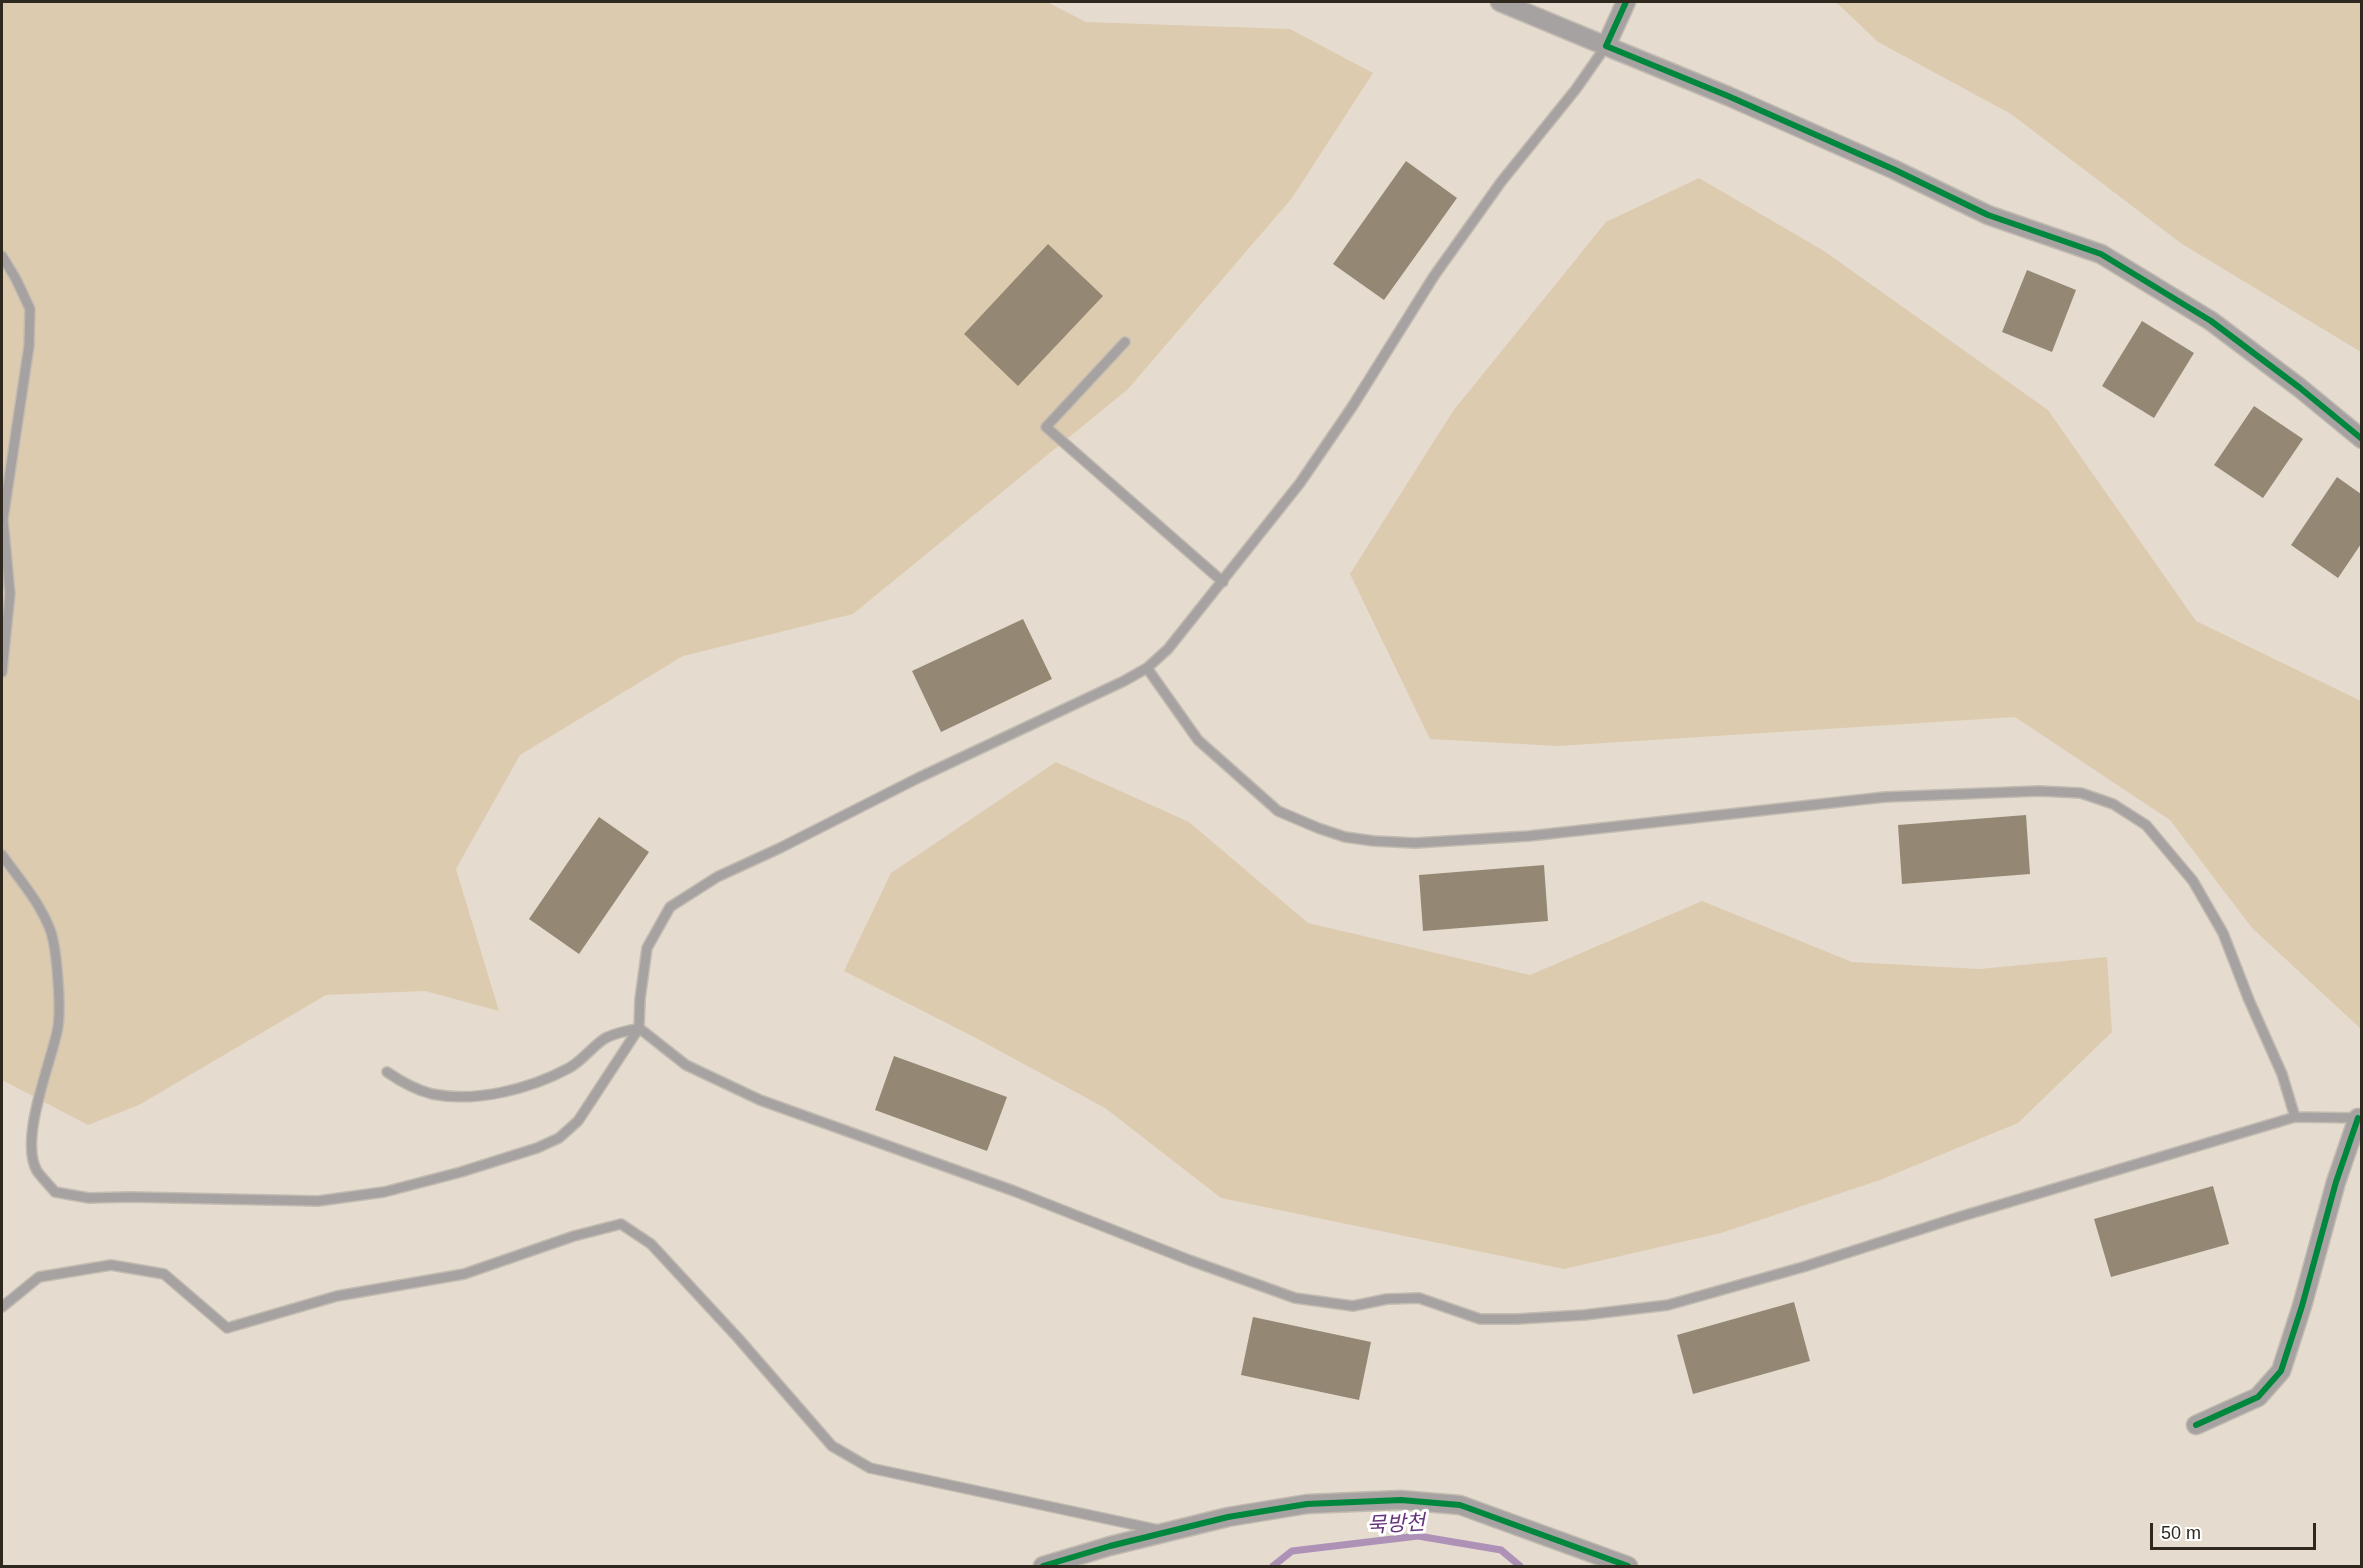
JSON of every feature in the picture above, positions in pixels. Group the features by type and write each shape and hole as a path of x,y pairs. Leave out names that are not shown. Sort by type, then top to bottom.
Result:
{"street":[{"path":"1500,2 1728,96 1883,164 1988,215 2101,254 2211,321 2300,388 2361,439"},
{"path":"1606,46 1626,2"},
{"path":"2196,1425 2258,1397 2282,1371 2337,1182 2360,1118"},
{"path":"1043,1566 1110,1546 1228,1517 1307,1504 1401,1500 1460,1505 1628,1566"}],"lane":[{"path":"2,855 39,904 51,934 58,983 58,1030 35,1117 32,1145 36,1169 54,1192 89,1198 318,1201 384,1192 460,1172 537,1148 559,1138 578,1121 639,1028 640,999 647,948 670,907 717,877 780,848 918,778 1124,681 1147,668 1168,649 1300,483 1352,407 1440,267 1501,182 1576,89 1606,46"},
{"path":"2,256 30,309 29,346 3,519 10,594 2,672"},
{"path":"1125,342 1046,427 1223,582"},
{"path":"1147,668 1198,740 1278,811 1336,834 1374,841 1415,843 1530,836 1897,797 2039,791 2081,793 2113,804 2146,825 2193,881 2223,933 2249,1000 2282,1074 2295,1117"},
{"path":"387,1072 403,1083 431,1094 468,1096 506,1091 541,1081 571,1067 606,1037 639,1028"},
{"path":"639,1028 687,1065 760,1100 1014,1191 1189,1260 1295,1298 1353,1306 1387,1299 1419,1298 1480,1319 1584,1315 1668,1305 1803,1267 1959,1217 2295,1117 2360,1118"},
{"path":"2,1306 39,1277 111,1264 164,1274 226,1328 337,1296 464,1274 574,1236 621,1224 651,1244 832,1446 870,1468 1167,1532"}],"shaded area":[{"path":"2,2 1047,2 1086,22 1290,29 1373,73 1292,198 1128,389 853,614 683,656 520,755 456,869 499,1011 425,991 326,995 139,1105 88,1125 2,1080"},
{"path":"1836,2 2361,2 2361,352 2182,244 2011,114 1878,42"},
{"path":"1699,178 1824,251 2048,410 2196,621 2361,701 2361,1029 2252,928 2170,820 2015,717 1558,746 1430,739 1350,574 1453,411 1606,222"},
{"path":"1056,762 1189,822 1308,923 1530,975 1702,901 1852,962 1979,969 2107,957 2112,1032 2018,1123 1880,1180 1721,1233 1564,1269 1221,1198 1105,1108 974,1037 844,971 891,873"}],"building":[{"path":"1406,161 1457,198 1384,300 1333,264"},
{"path":"1048,244 1103,296 1018,386 964,334"},
{"path":"2027,270 2076,290 2052,352 2002,332"},
{"path":"2142,321 2194,353 2154,418 2102,386"},
{"path":"2254,406 2303,439 2263,498 2214,465"},
{"path":"2337,477 2361,494 2361,544 2338,578 2291,545"},
{"path":"1023,619 1052,679 941,732 912,671"},
{"path":"2026,815 2030,874 1902,884 1898,825"},
{"path":"599,817 649,852 579,954 529,919"},
{"path":"1544,865 1548,921 1423,931 1419,875"},
{"path":"894,1056 1007,1097 987,1151 875,1110"},
{"path":"2213,1186 2229,1244 2111,1277 2094,1219"},
{"path":"1794,1302 1810,1361 1693,1394 1677,1335"},
{"path":"1253,1317 1371,1342 1359,1400 1241,1375"}],"waterway":[{"name":"묵방천","path":"1273,1566 1292,1551 1418,1536 1501,1550 1520,1566"}],"cycle path":[{"path":"1626,2 1606,46 1728,96 1893,169 1988,215 2101,254 2211,321 2300,388 2362,439"},
{"path":"2196,1425 2258,1397 2281,1371 2302,1306 2336,1182 2358,1118"},
{"path":"1043,1566 1110,1546 1228,1517 1307,1504 1401,1500 1460,1505 1628,1566"}]}
